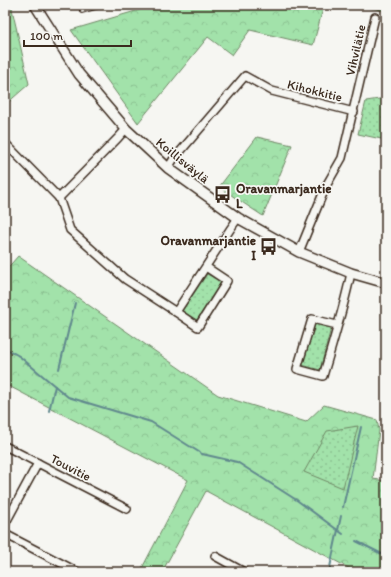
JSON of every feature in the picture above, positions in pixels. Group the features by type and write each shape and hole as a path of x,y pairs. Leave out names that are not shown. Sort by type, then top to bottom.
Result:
{"street":[{"name":"Koillisväylä","path":"35,5 79,74 126,129 168,168 238,218 299,252 350,273 386,283"},
{"name":"Vihvilätie","path":"354,112 375,17"},
{"name":"Kihokkitie","path":"168,168 173,160 245,76 272,91 354,112 342,158 326,186 299,252"},
{"path":"59,198 126,129"},
{"path":"5,144 59,198 70,230 125,279 198,327 227,281 206,267"},
{"path":"176,312 238,218"},
{"path":"337,325 312,319 296,369 323,376 337,325 350,273"},
{"name":"Touvitie","path":"5,446 127,509"},
{"path":"5,524 38,463"},
{"path":"5,534 78,572"},
{"path":"215,556 244,572"}],"lane":[{"path":"82,11 102,5"}],"green space":[{"path":"5,5 13,5 12,9 29,84 5,105"},
{"path":"156,5 324,5 313,45 250,30 232,55 208,37 138,123 71,30"},
{"path":"358,5 386,5 386,11"},
{"path":"386,98 386,140 358,134 366,101"},
{"path":"257,137 292,145 263,216 219,187"},
{"path":"18,256 218,395 306,422 324,405 377,420 379,430 373,479 386,481 386,572 356,572 206,491 162,572 140,572 188,480 5,384 5,271"},
{"path":"207,274 222,282 197,320 182,311"},
{"path":"315,323 331,328 320,370 302,365"},
{"path":"358,426 343,488 304,472 327,431"}],"waterway":[{"path":"59,369 75,303"},
{"path":"5,348 19,356 68,397 151,422 202,454 237,462 298,501 343,534"},
{"path":"49,411 55,386"},
{"path":"343,507 361,427"},
{"path":"329,572 341,516"},
{"path":"356,541 386,556"}],"place":[{"name":"Oravanmarjantie L","path":"223,195"},
{"name":"Oravanmarjantie I","path":"269,247"}]}
